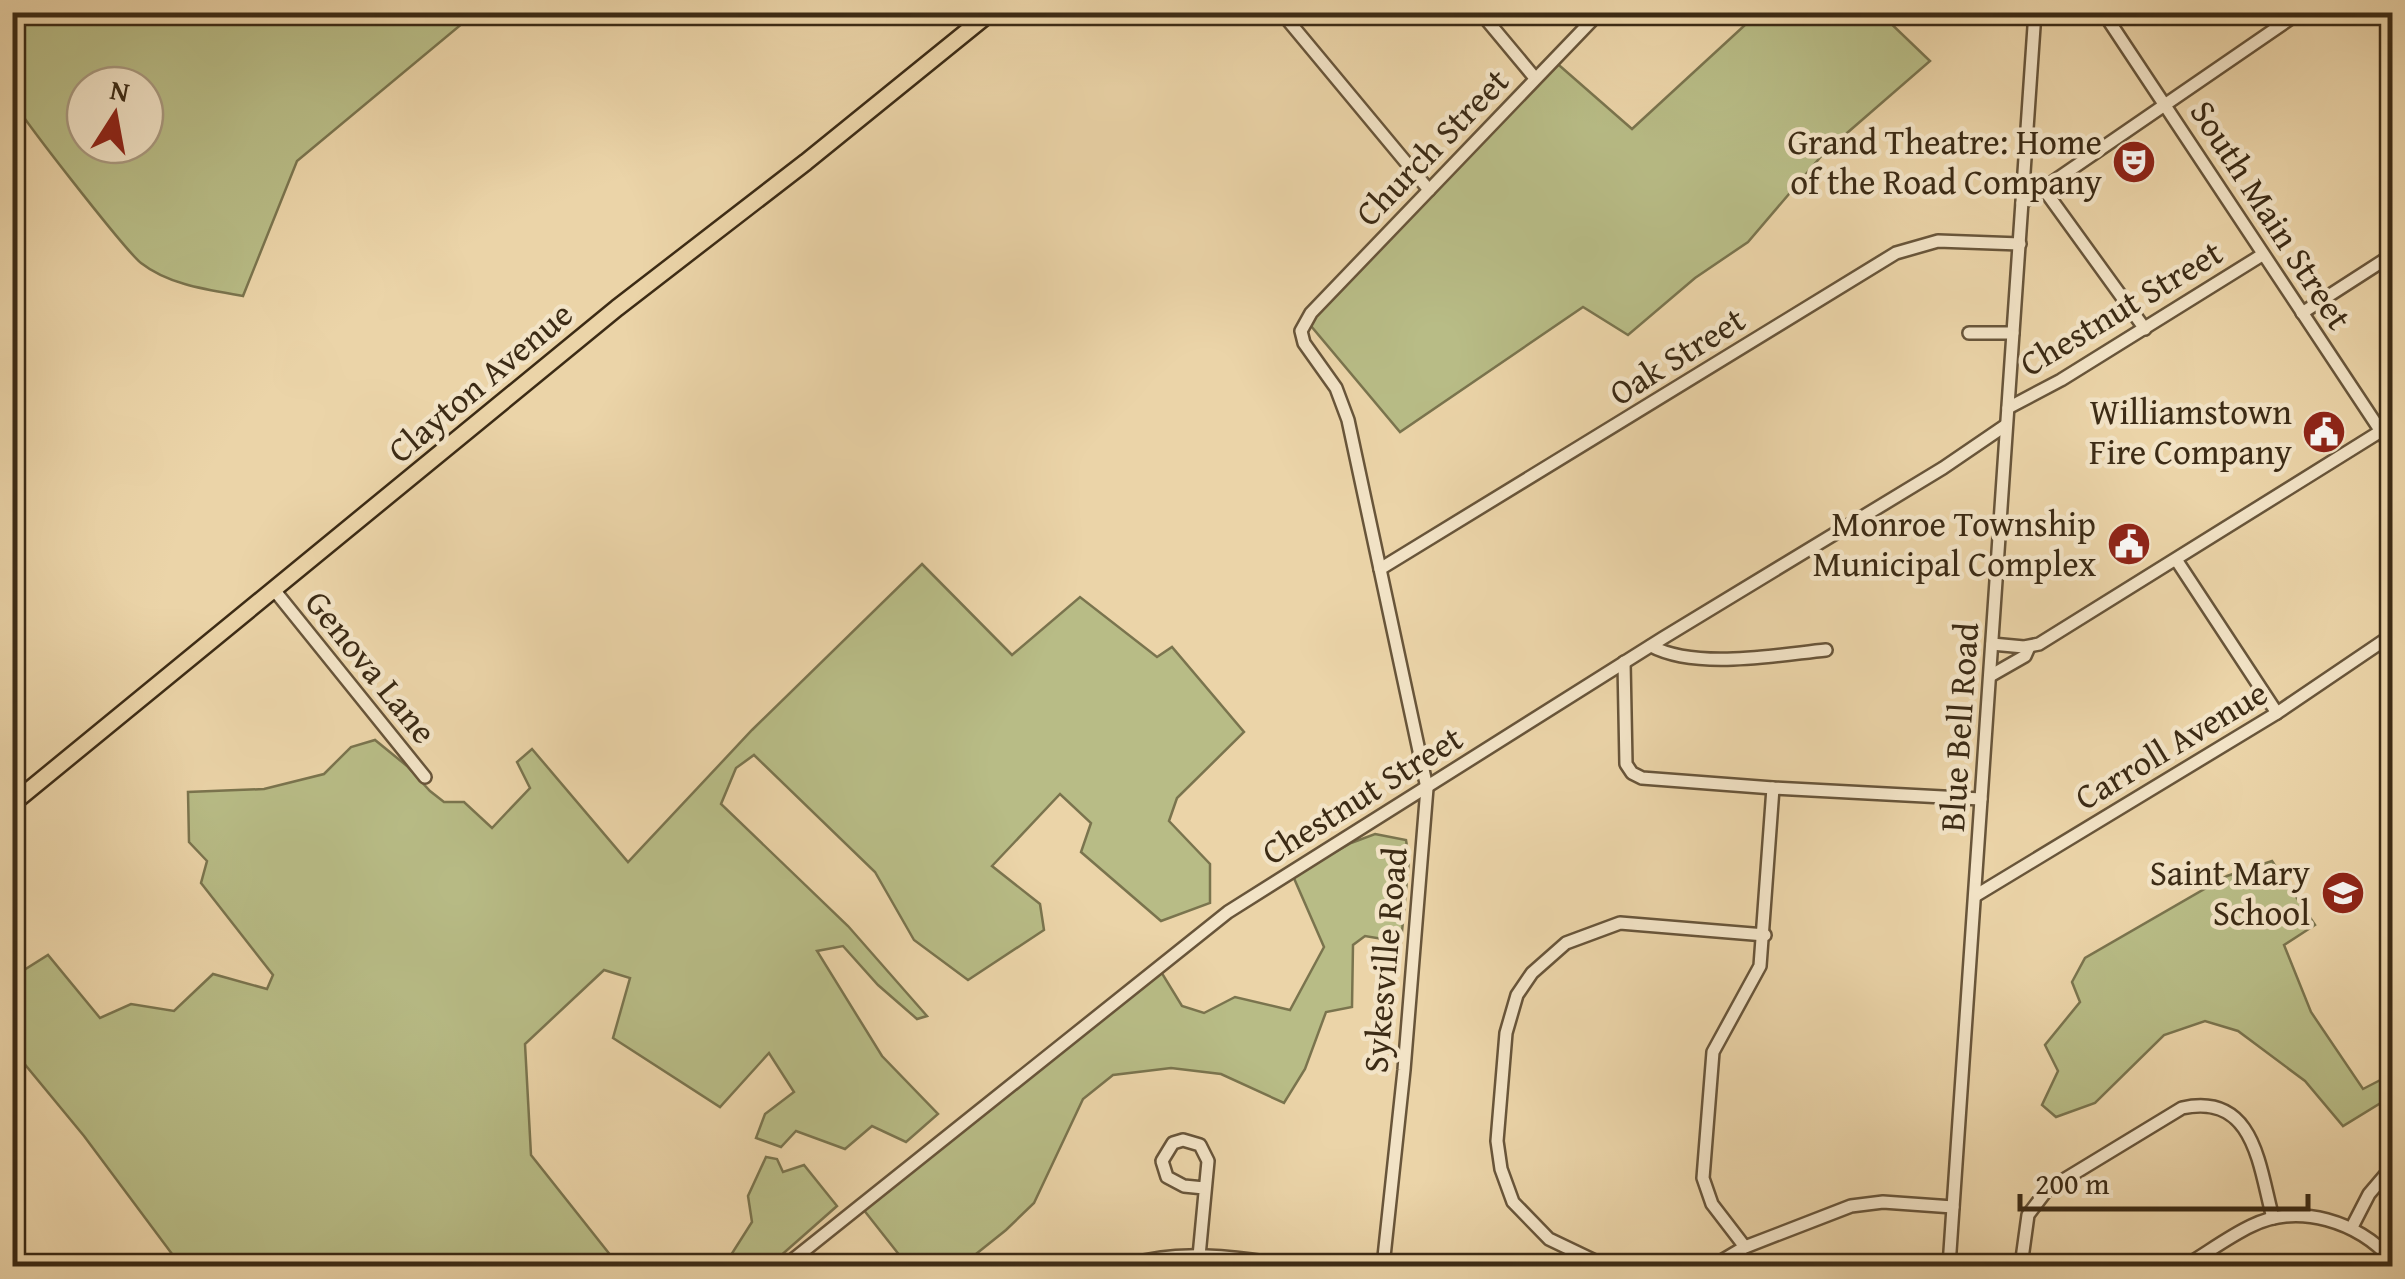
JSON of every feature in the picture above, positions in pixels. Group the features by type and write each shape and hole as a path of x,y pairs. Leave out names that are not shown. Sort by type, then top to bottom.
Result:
{"main road":[{"name":"Clayton Avenue","path":"12,804 617,308 806,162 990,12"}],"street":[{"path":"1281,12 1429,190"},
{"path":"1480,12 1536,78"},
{"name":"Church Street","path":"1304,320 1600,12"},
{"name":"Blue Bell Road","path":"1949,1266 2035,12"},
{"name":"South Main Street","path":"2103,12 2392,448"},
{"path":"2022,204 2300,12"},
{"path":"2043,188 2145,329"},
{"name":"Oak Street","path":"1380,569 1896,253 1938,241 2020,244"},
{"path":"2302,313 2392,254"},
{"name":"Chestnut Street","path":"2008,408 2061,380 2262,255"},
{"name":"Sykesville Road","path":"1304,320 1304,343 1336,388 1348,420 1427,788 1383,1266"},
{"path":"1969,333 2014,332"},
{"name":"Chestnut Street","path":"785,1266 1228,912 1624,662 1943,468 2006,425"},
{"path":"1990,676 2025,656 2030,647 2177,561 2381,431"},
{"path":"2177,561 2277,713"},
{"name":"Genova Lane","path":"275,592 425,777"},
{"name":"Carroll Avenue","path":"1975,896 2277,713 2392,635"},
{"path":"1992,644 2030,647"},
{"path":"1651,646 1664,653 1704,658 1826,650"},
{"path":"1624,662 1625,752 1632,773 1654,780 1981,799"},
{"path":"1744,1247 1712,1204 1703,1178 1705,1142 1714,1052 1760,966 1774,788"},
{"path":"1632,1266 1594,1261 1549,1239 1513,1202 1501,1169 1497,1140 1506,1034 1517,995 1532,974 1566,943 1620,923 1765,936"},
{"path":"2021,1266 2028,1214 2048,1190 2182,1108 2202,1104 2230,1112 2250,1134 2272,1218"},
{"path":"1200,1256 1208,1161 1200,1144 1183,1140 1172,1143 1162,1162 1167,1177 1184,1186 1204,1188"},
{"path":"2352,1227 2369,1194 2392,1167"},
{"path":"1714,1266 1744,1247 1851,1206 1883,1202 1953,1206"},
{"path":"2185,1266 2272,1218 2308,1217 2352,1227 2392,1260"},
{"path":"1124,1266 1147,1259 1200,1256 1281,1266"}],"green space":[{"path":"13,12 475,12 297,161 243,296 190,286 141,263 18,108 12,98"},
{"path":"1758,13 1880,13 1930,61 1824,153 1748,242 1695,278 1628,335 1583,307 1400,432 1306,320 1552,59 1632,129"},
{"path":"922,564 1012,655 1080,597 1157,657 1172,647 1244,732 1177,798 1169,821 1210,864 1210,903 1161,921 1081,852 1091,823 1060,794 992,866 1040,904 1044,930 968,980 914,940 875,872 754,755 736,768 721,804 848,926 927,1016 917,1019 878,985 843,946 817,951 882,1056 938,1114 906,1142 872,1126 845,1149 796,1131 781,1147 756,1138 765,1114 794,1092 769,1053 720,1107 613,1038 630,978 604,970 525,1044 531,1155 619,1266 181,1266 84,1136 13,1050 13,977 48,955 100,1018 131,1004 174,1011 213,974 267,989 273,975 201,883 207,861 189,842 188,792 264,789 324,774 351,747 375,740 444,802 464,802 492,828 530,788 517,762 532,749 628,862 752,730"},
{"path":"1375,834 1406,840 1409,859 1401,942 1365,936 1353,945 1352,1007 1326,1012 1305,1069 1284,1103 1221,1074 1171,1068 1113,1075 1083,1099 1034,1203 1006,1230 961,1266 908,1266 863,1209 1160,970 1182,1006 1204,1013 1235,997 1290,1010 1324,947 1293,876"},
{"path":"2272,861 2315,925 2284,945 2311,1012 2363,1089 2392,1074 2392,1096 2343,1126 2305,1081 2238,1031 2205,1021 2164,1035 2095,1103 2056,1117 2042,1105 2058,1071 2045,1045 2080,1002 2072,982 2085,958 2227,876"},
{"path":"766,1157 777,1159 783,1172 804,1165 837,1206 769,1266 724,1266 752,1222 748,1196"}],"place":[{"name":"Grand Theatre: Home of the Road Company","path":"2134,162"},
{"name":"Williamstown Fire Company","path":"2324,432"},
{"name":"Monroe Township Municipal Complex","path":"2129,544"},
{"name":"Saint Mary School","path":"2343,893"}]}
